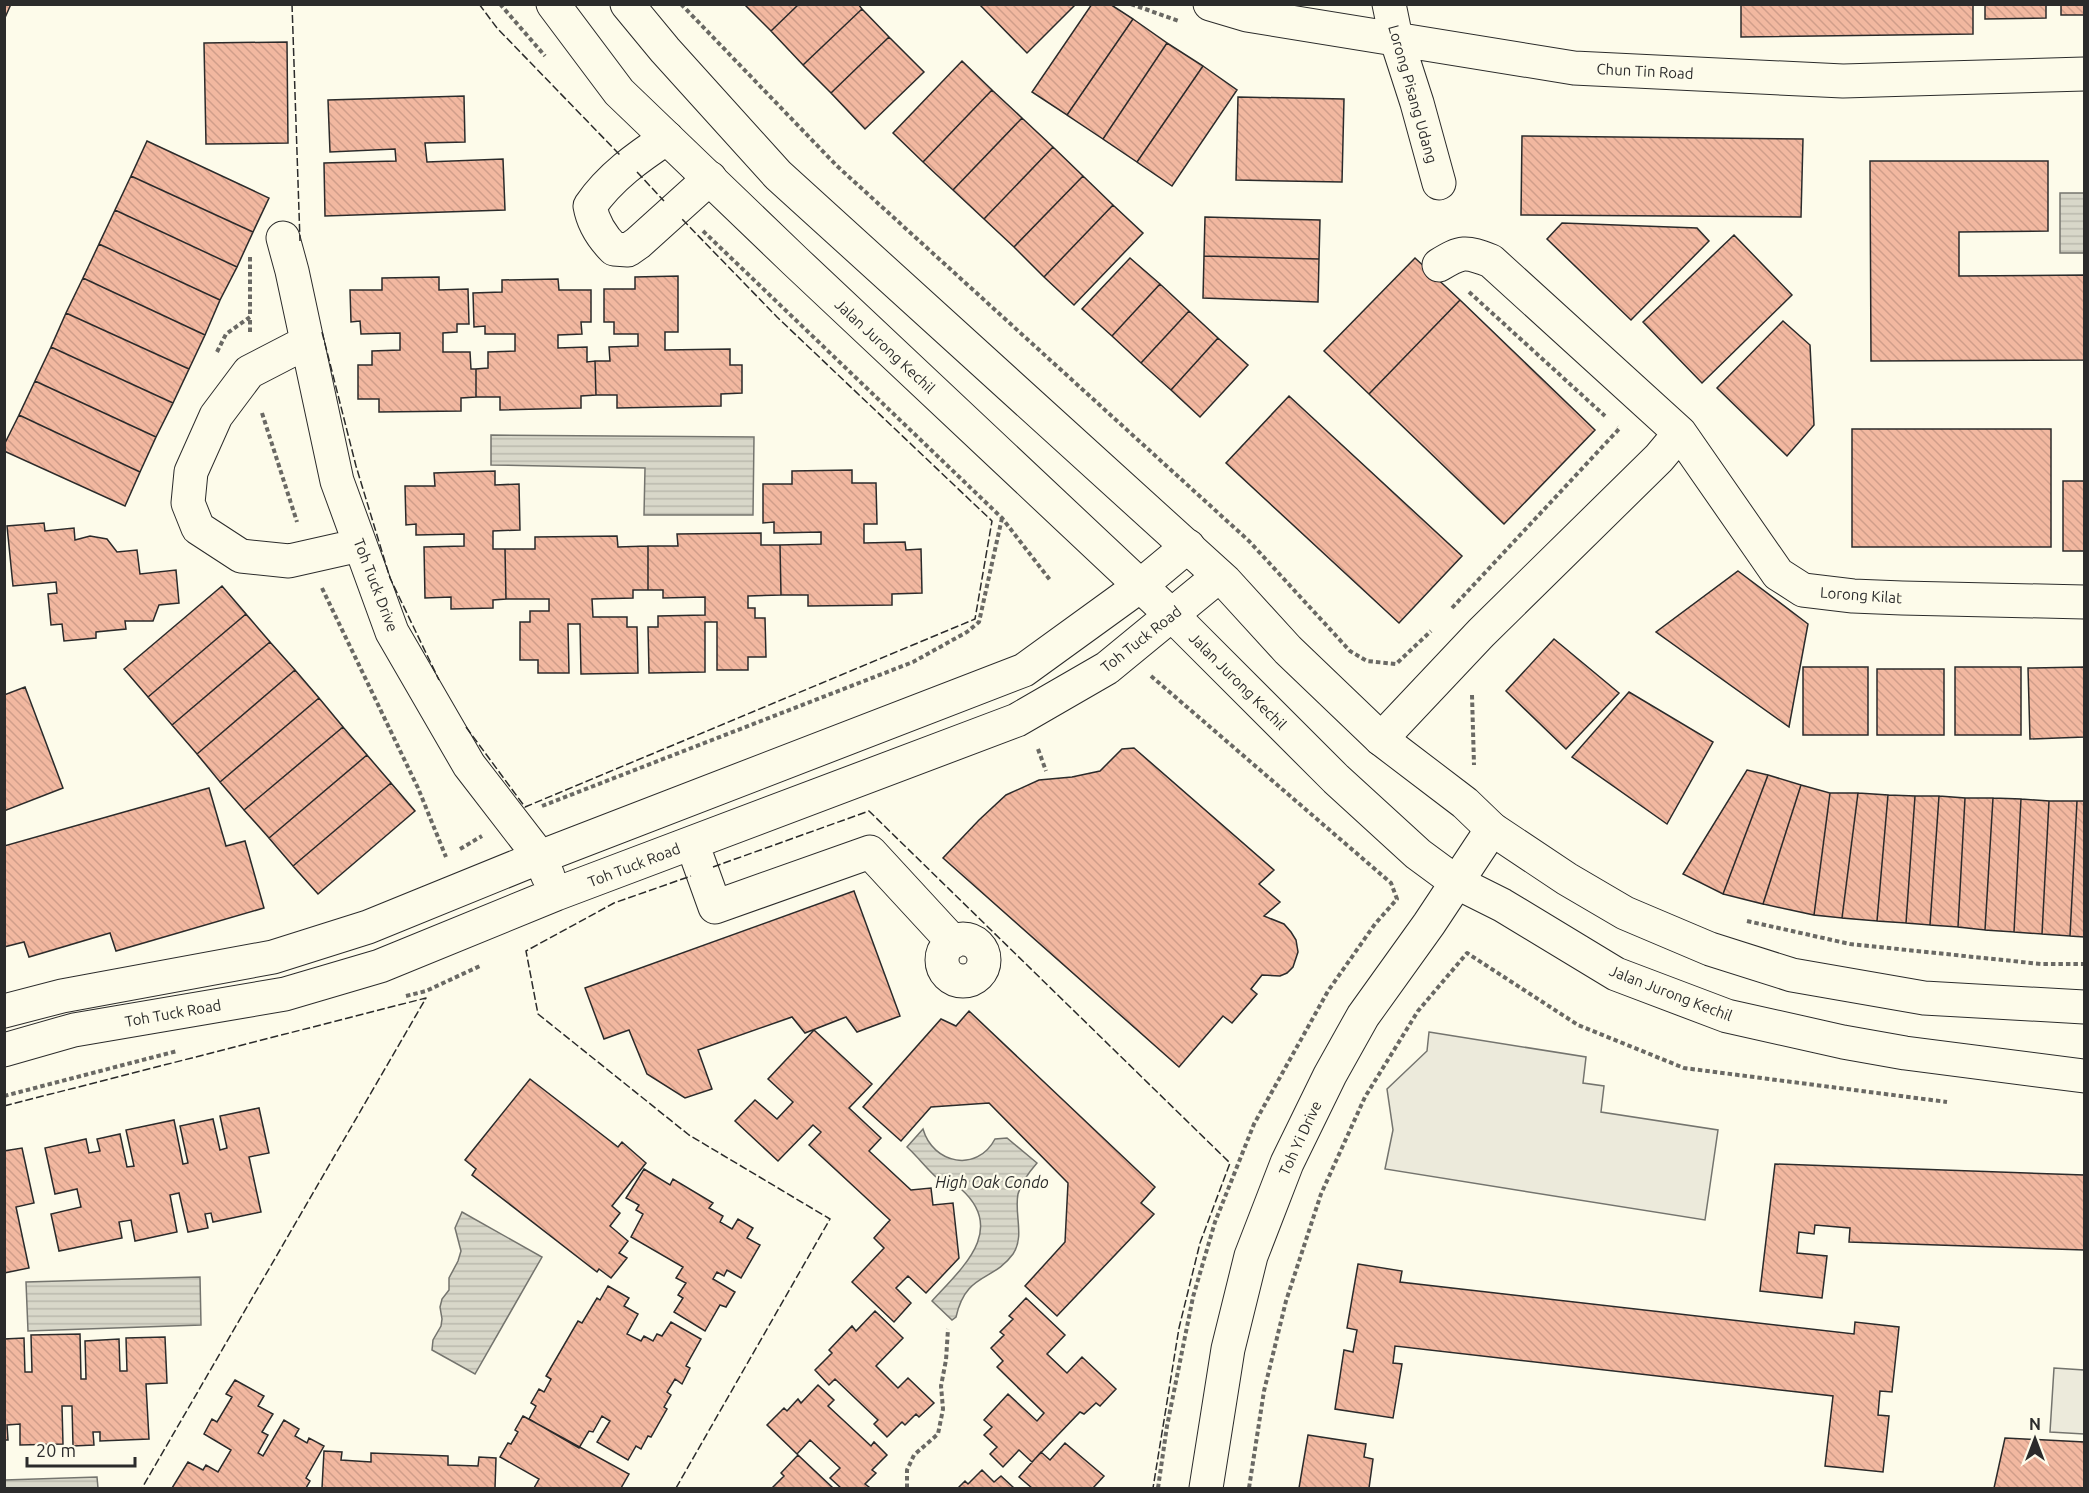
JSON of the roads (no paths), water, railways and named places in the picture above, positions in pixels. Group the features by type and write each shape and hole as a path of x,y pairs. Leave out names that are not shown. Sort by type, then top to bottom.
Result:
{"street":[{"name":"Jalan Jurong Kechil","path":"553,4 619,92 1171,615 1336,778 1418,854 1456,882 1502,905 1616,974 1727,1016 1895,1051 2085,1076"},
{"path":"627,4 665,50 778,175 1188,546 1220,576 1288,650 1381,739 1465,803 1492,829 1567,879 1625,913 1710,950 1792,975 1924,998 2085,1007"},
{"name":"Chun Tin Road","path":"1210,4 1247,15 1574,68 1843,81 2085,74"},
{"name":"Lorong Pisang Udang","path":"1389,4 1396,38 1439,183"},
{"path":"667,138 633,160 598,194 590,206 592,216 603,238 614,249 628,250 710,178"},
{"name":"Toh Tuck Drive","path":"283,238 337,482 392,632 469,765 540,856 556,894"},
{"name":"Lorong Kilat","path":"1439,265 1458,253 1474,255 1491,261 1680,433 1778,574 1803,590 1853,596 2085,602"},
{"path":"307,342 249,372 216,416 191,472 188,504 198,528 241,556 289,561 360,544"},
{"path":"1381,739 1481,633 1659,458 1680,433"},
{"path":"4,1011 62,996 273,957 368,927 540,856 1023,670 1140,586 1188,546"},
{"name":"Toh Tuck Road","path":"4,1050 74,1030 296,991 380,966 556,894 1017,720 1107,668 1220,576"},
{"name":"Toh Yi Drive","path":"1206,1488 1228,1349 1251,1256 1287,1163 1330,1075 1363,1016 1429,924 1492,829"},
{"path":"692,843 715,907 870,852 953,942"}],"water":[{"path":"2060,193 2084,193 2084,253 2060,253"},
{"path":"491,435 754,437 753,515 644,515 645,468 491,465"},
{"name":"High Oak Condo","path":"923,1129 928,1141 945,1157 967,1160 978,1157 995,1139 1007,1138 1037,1163 1023,1181 1018,1194 1019,1232 1013,1254 1005,1263 966,1292 956,1317 952,1320 932,1301 956,1275 975,1248 980,1234 980,1219 974,1204 961,1189 936,1177 907,1147"},
{"path":"462,1212 542,1257 475,1374 432,1350 433,1340 441,1326 442,1299 449,1290 449,1278 461,1251 455,1228"},
{"path":"200,1277 201,1325 28,1331 26,1282"},
{"path":"97,1477 98,1488 5,1488 5,1480"}]}
